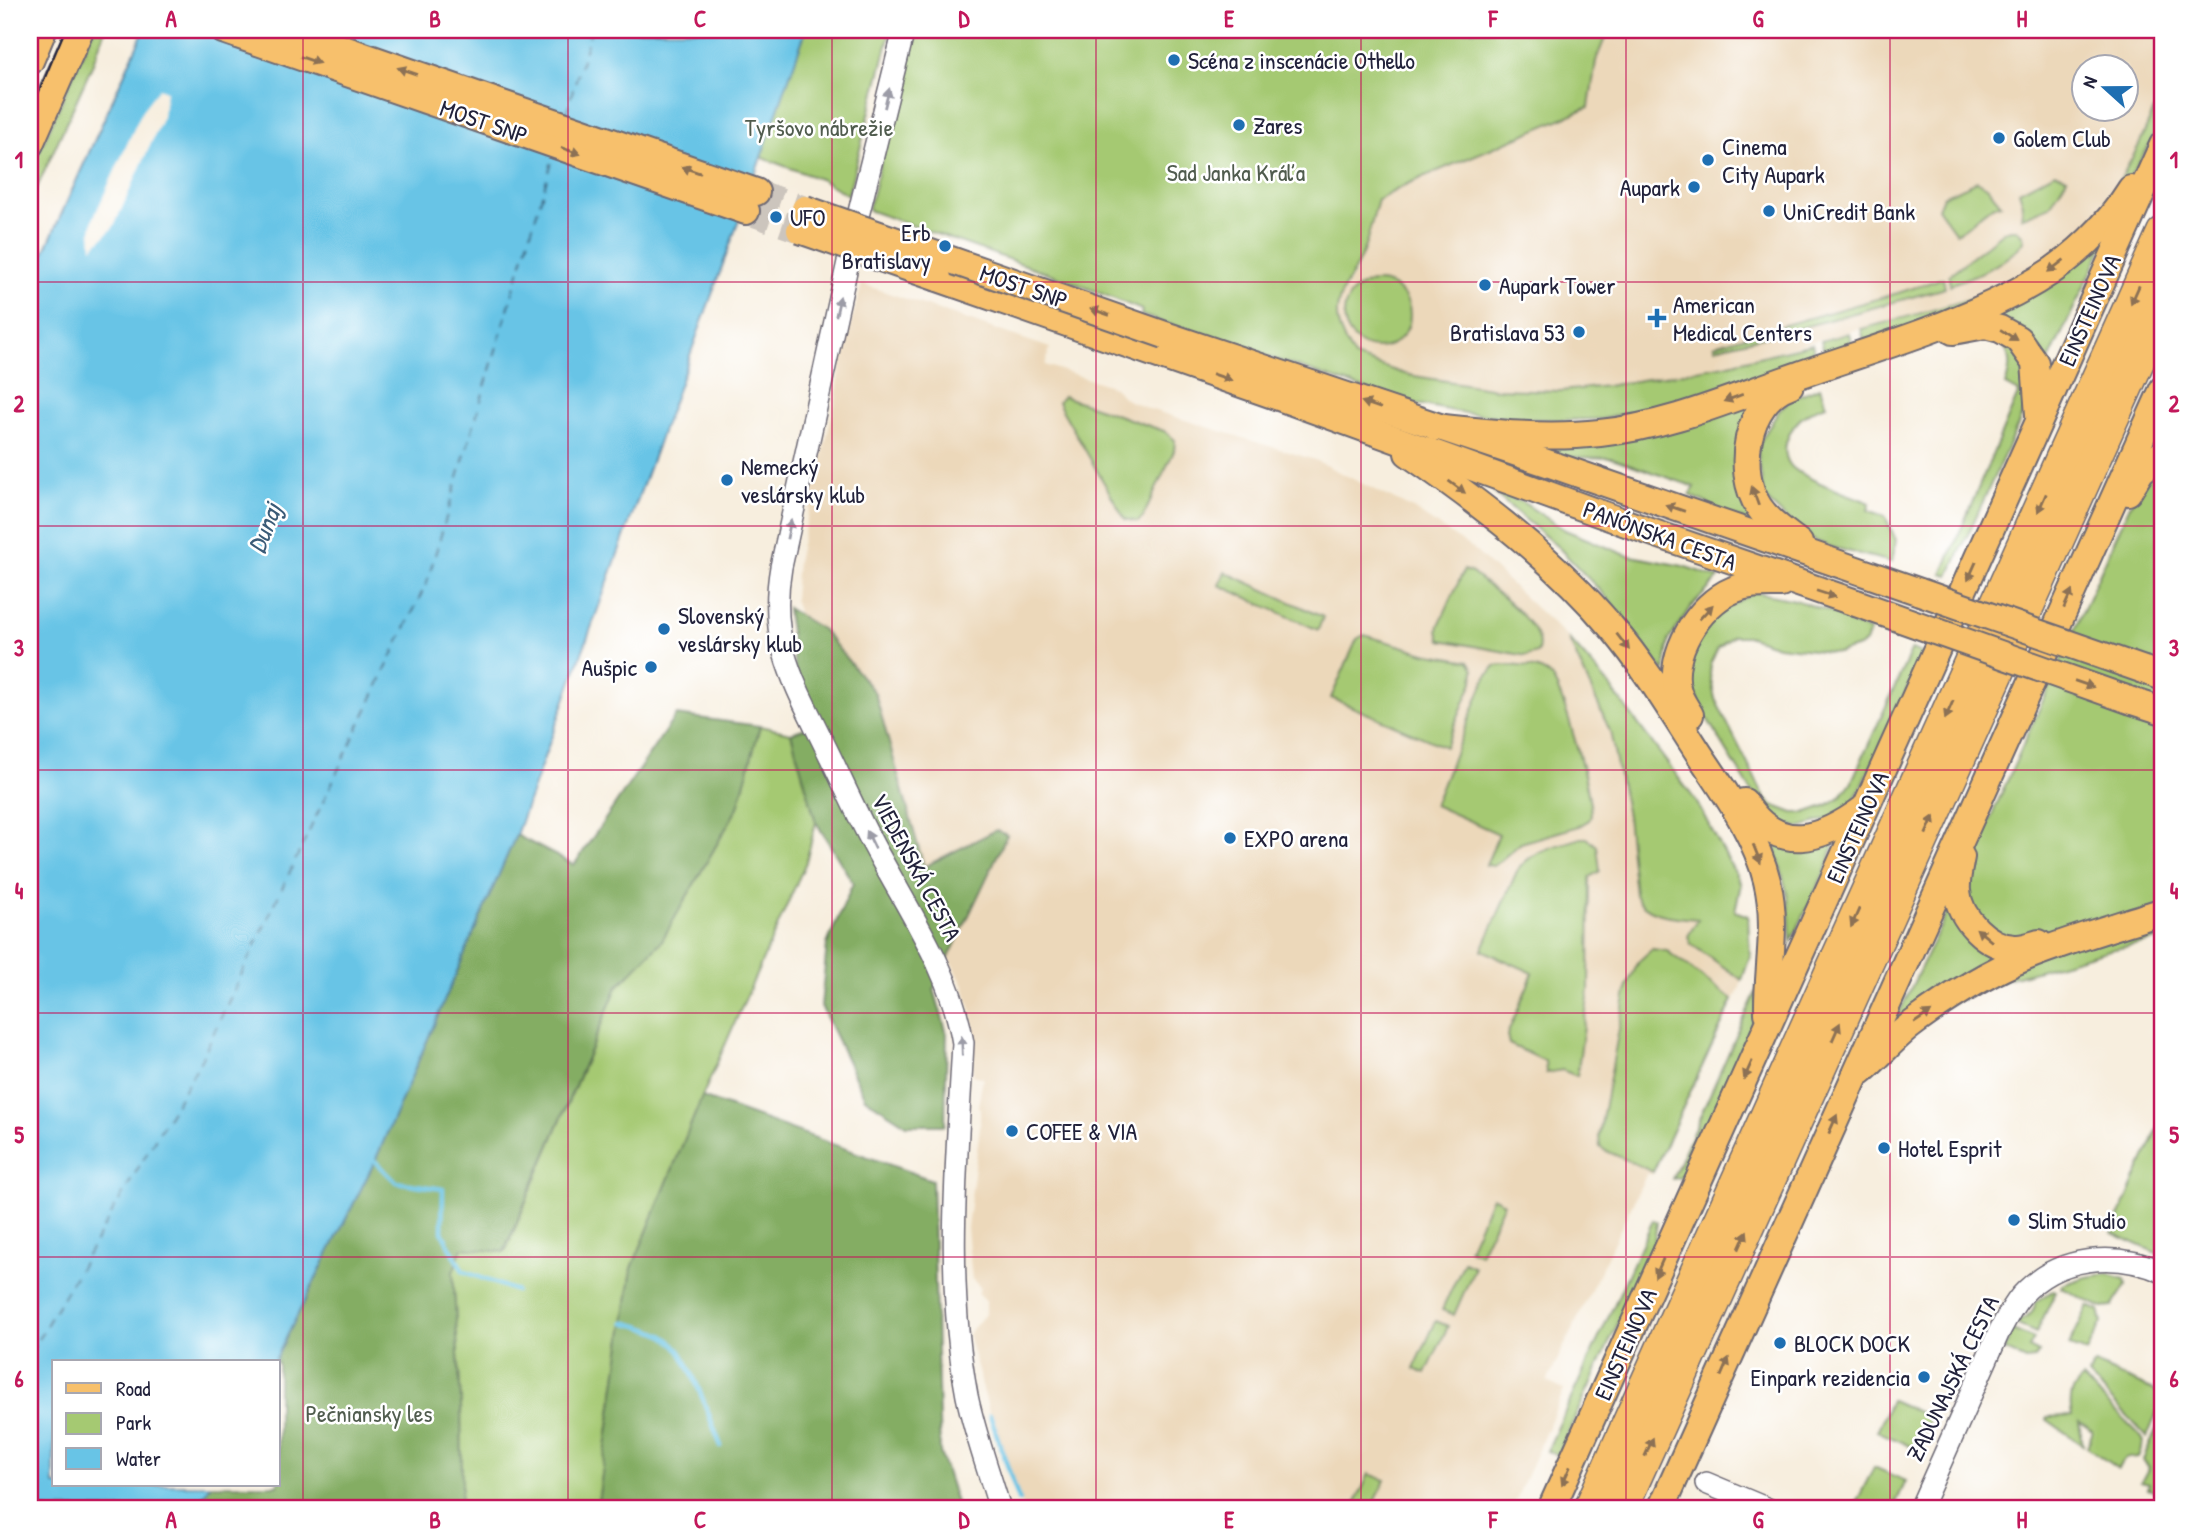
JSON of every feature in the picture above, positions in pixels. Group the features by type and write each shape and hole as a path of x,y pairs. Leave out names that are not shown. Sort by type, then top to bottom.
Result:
{"highway":[{"path":"1590,1509 2163,233"},
{"path":"1621,1509 2163,306"}],"main road":[{"path":"30,61 43,30"},
{"name":"MOST SNP","path":"223,30 751,202 289,30"},
{"path":"30,144 77,37"},
{"path":"1436,427 1550,436 1602,433 1670,420 1946,323 2006,298 2039,279 2070,256 2117,212 2163,143"},
{"name":"EINSTEINOVA","path":"1551,1509 2163,143"},
{"name":"MOST SNP","path":"802,220 1161,344"},
{"path":"1821,558 1765,515 1755,500 1749,480 1746,460 1756,417 1768,400 1785,387 1944,333 1985,325 2000,329 2018,339 2032,358 2038,377 2040,420"},
{"name":"PANÓNSKA CESTA","path":"1161,344 1436,427 2154,674"},
{"name":"PANÓNSKA CESTA","path":"1161,344 1381,434 1797,584 2163,711"},
{"path":"1661,1509 2163,389"},
{"path":"1381,434 1470,496 1567,581 1613,630 1669,705 1732,803 1764,871 1773,932 1769,1024"},
{"path":"2093,542 2141,471 2163,453"},
{"path":"2126,495 2151,480 2163,477"},
{"path":"1797,584 1752,584 1731,591 1714,604 1695,624 1680,649 1676,665 1677,691 1750,811 1767,829 1791,837 1819,835 1835,829 1867,807"},
{"path":"1966,828 1957,883 1959,903 1962,912 1982,935 1996,944 2014,948 2029,946 2163,900"},
{"path":"1853,1078 1913,1023 1992,974 2056,946 2163,911"}],"street":[{"path":"858,216 904,30"},
{"name":"VIEDENSKÁ CESTA","path":"848,262 781,567 776,596 777,622 783,655 801,698 878,855 935,957 953,1000 963,1042 954,1228 957,1316 967,1397 999,1509"},
{"name":"ZADUNAJSKÁ CESTA","path":"1920,1509 1998,1334 2022,1295 2052,1273 2068,1266 2092,1261 2126,1260 2163,1272"},
{"path":"1706,1483 1768,1509"}],"shaded area":[{"path":"1608,30 2163,30 2163,89 2139,145 2105,208 2076,244 2005,287 1970,299 1725,365 1607,386 1561,391 1496,389 1408,375 1354,357 1339,329 1336,313 1339,299 1364,252 1378,200 1407,184 1588,107 1596,61"},
{"path":"862,284 1050,348 1045,365 1114,387 1125,399 1149,409 1315,460 1413,509 1473,549 1568,638 1605,680 1696,801 1730,862 1741,884 1735,911 1748,916 1750,956 1740,987 1652,1175 1647,1173 1547,1382 1564,1390 1512,1509 1023,1509 990,1415 968,1334 986,1313 986,1301 978,1294 980,1287 972,1279 967,1228 980,1127 978,1106 983,1078 973,1075 973,1018 964,986 875,818 794,599 797,561 836,399 842,356"}],"green space":[{"path":"93,30 105,30 91,68 30,203 30,173"},
{"name":"Tyršovo nábrežie","path":"806,30 891,30 848,195 822,180 760,157"},
{"name":"Sad Janka Kráľa","path":"916,30 1608,30 1596,61 1589,107 1407,184 1378,200 1363,252 1338,304 1340,330 1354,357 1408,375 1496,389 1561,391 1607,386 1725,365 1812,344 1817,362 1733,389 1602,419 1516,418 1464,413 1401,401 1141,315 1142,310 1065,279 868,210"},
{"path":"2163,89 2163,112 2155,135 2105,208 2139,145"},
{"path":"2055,172 2067,178 2050,206 2021,218 2023,204 2019,191"},
{"path":"1977,181 1987,187 2001,204 1981,213 1956,233 1938,208 1943,196"},
{"path":"2010,229 2016,229 2023,236 2024,241 2017,249 1990,268 1950,285 1949,275"},
{"path":"2108,237 2049,360 2045,362 1995,316"},
{"path":"2055,260 2012,289 1965,312 1866,346 1861,329 1985,293"},
{"path":"1943,278 1945,288 1796,329 1715,348 1714,345 1898,293"},
{"path":"1377,282 1390,285 1400,292 1407,302 1410,315 1407,328 1400,338 1390,345 1377,348 1364,345 1354,338 1347,328 1344,315 1347,302 1354,292 1364,285"},
{"path":"1849,333 1853,350 1827,359 1821,341"},
{"path":"2003,345 2010,347 2025,367 2026,407 1949,576 1942,574 2019,392 2005,385 2009,365"},
{"path":"1820,387 1826,405 1809,412 1795,424 1786,443 1787,458 1791,466 1805,476 1870,503 1868,510 1885,516 1896,540 1892,562 1831,547 1806,537 1764,498 1757,447 1780,409 1792,398"},
{"path":"1063,396 1164,431 1175,440 1174,451 1143,517 1138,522 1125,519 1122,514 1058,402"},
{"path":"1756,402 1753,523 1690,495 1695,487 1612,458 1563,457 1519,442"},
{"path":"2163,449 2163,939 2110,950 2007,979 1891,1030 1971,862 2135,494"},
{"path":"1493,492 1522,502 1565,530 1626,555 1683,566 1719,578 1692,606 1669,640 1664,672 1611,602 1559,548"},
{"path":"1464,570 1492,588 1527,621 1539,643 1537,653 1527,656 1441,640 1439,625"},
{"path":"1225,572 1323,617 1318,630 1219,585"},
{"path":"1755,592 1795,600 1850,618 1849,623 1870,631 1866,642 1859,647 1838,653 1778,646 1747,636 1733,636 1718,648 1711,662 1710,675 1715,699 1765,798 1772,805 1793,813 1805,813 1828,805 1840,797 1851,783 1912,649 1923,654 1862,786 1849,807 1841,815 1798,828 1774,818 1756,799 1700,707 1691,681 1691,658 1705,620"},
{"path":"787,608 823,630 875,693 924,867 996,830 1007,835 934,989 947,1034 945,1125 907,1125 865,1098 821,1006 827,944 853,883 816,822 791,733 820,723 795,670"},
{"path":"1364,635 1425,653 1469,661 1474,669 1473,682 1445,747 1331,698 1357,639"},
{"path":"1568,638 1605,680 1696,801 1741,884 1735,911 1748,916 1750,956 1742,980 1691,944 1688,936 1698,919 1654,912 1646,908 1635,895 1627,816 1610,731"},
{"path":"1495,666 1539,669 1549,675 1555,684 1575,741 1591,814 1589,820 1579,826 1521,843 1494,866 1486,865 1499,834 1434,805 1486,677"},
{"name":"Pečniansky les","path":"676,715 760,726 738,807 661,942 617,987 504,1252 462,1248 453,1272 461,1403 462,1485 459,1509 196,1509 209,1486 280,1486 280,1360 275,1360 375,1161 516,835 574,865"},
{"path":"760,726 791,733 816,822 806,862 702,1097 632,1268 597,1509 459,1509 462,1485 461,1403 453,1272 462,1247 505,1252 617,987 661,942 738,807"},
{"path":"1587,838 1597,846 1600,871 1590,877 1589,990 1577,1076 1562,1070 1546,1073 1545,1061 1509,1044 1507,1035 1533,973 1482,950 1517,871 1523,864 1546,849"},
{"path":"1834,841 1829,863 1791,942 1788,897 1775,845"},
{"path":"1652,949 1667,951 1733,1000 1653,1172 1604,1150 1600,1147 1599,1136 1627,986 1639,961"},
{"path":"1756,992 1758,1010 1688,1172 1683,1177 1672,1179"},
{"path":"702,1097 932,1180 940,1452 958,1509 597,1509 632,1268"},
{"path":"2163,1117 2163,1256 2112,1233"},
{"path":"1492,1197 1504,1203 1480,1254 1469,1249"},
{"path":"1653,1220 1657,1222 1654,1244 1558,1455 1547,1451"},
{"path":"1464,1262 1475,1267 1454,1315 1442,1310"},
{"path":"2107,1274 2125,1279 2126,1285 2112,1307 2102,1308 2061,1288 2062,1285 2086,1277"},
{"path":"2053,1290 2056,1291 2036,1333 2018,1325 2018,1321 2032,1312 2035,1302"},
{"path":"2088,1306 2099,1311 2102,1322 2087,1352 2069,1346"},
{"path":"1436,1321 1448,1326 1426,1374 1414,1369"},
{"path":"2013,1330 2034,1339 2029,1348 2039,1353 2034,1359 2026,1360 2004,1350"},
{"path":"2095,1364 2160,1393 2163,1398 2147,1437 2089,1376"},
{"path":"2083,1379 2144,1442 2138,1457 2125,1459 2118,1469 2087,1447 2093,1431 2079,1422 2083,1445 2046,1419 2072,1416 2072,1396 2075,1387"},
{"path":"1891,1400 1930,1417 1916,1449 1877,1431"},
{"path":"2163,1415 2163,1498 2157,1496 2158,1492 2148,1489 2149,1484 2141,1482 2149,1467 2143,1460"},
{"path":"1874,1467 1906,1481 1893,1509 1853,1509"},
{"path":"1369,1474 1385,1480 1372,1509 1353,1509"}],"water":[{"name":"Dunaj","path":"144,30 806,30 516,835 375,1161 275,1360 52,1360 52,1486 209,1486 196,1509 30,1509 30,284"}],"pier":[{"path":"159,88 166,91 163,117 113,228 92,248 93,219 143,109"}],"waterway":[{"path":"375,1161 396,1182 443,1189 442,1232 463,1271 516,1291"},
{"path":"624,1322 660,1334 678,1349 692,1374 721,1446"},
{"path":"990,1415 1019,1500"}],"ferry route":[{"path":"566,113 591,30"},
{"path":"30,1353 199,1064 427,582 553,158"}],"tunnel":[{"path":"756,192 805,209"},
{"path":"746,211 800,230"}],"tram line":[{"path":"30,113 65,30"}],"place":[{"name":"Scéna z inscenácie Othello","path":"1174,60"},
{"name":"Zares","path":"1239,125"},
{"name":"Golem Club","path":"1999,138"},
{"name":"Cinema City Aupark","path":"1708,160"},
{"name":"Aupark","path":"1694,187"},
{"name":"UniCredit Bank","path":"1769,211"},
{"name":"UFO","path":"776,217"},
{"name":"Erb Bratislavy","path":"945,246"},
{"name":"Aupark Tower","path":"1485,285"},
{"name":"American Medical Centers","path":"1657,318"},
{"name":"Bratislava 53","path":"1579,332"},
{"name":"Nemecký veslársky klub","path":"727,480"},
{"name":"Slovenský veslársky klub","path":"664,629"},
{"name":"Aušpic","path":"651,667"},
{"name":"EXPO arena","path":"1230,838"},
{"name":"COFEE & VIA","path":"1012,1131"},
{"name":"Hotel Esprit","path":"1884,1148"},
{"name":"Slim Studio","path":"2014,1220"},
{"name":"BLOCK DOCK","path":"1780,1343"},
{"name":"Einpark rezidencia","path":"1924,1377"}]}
